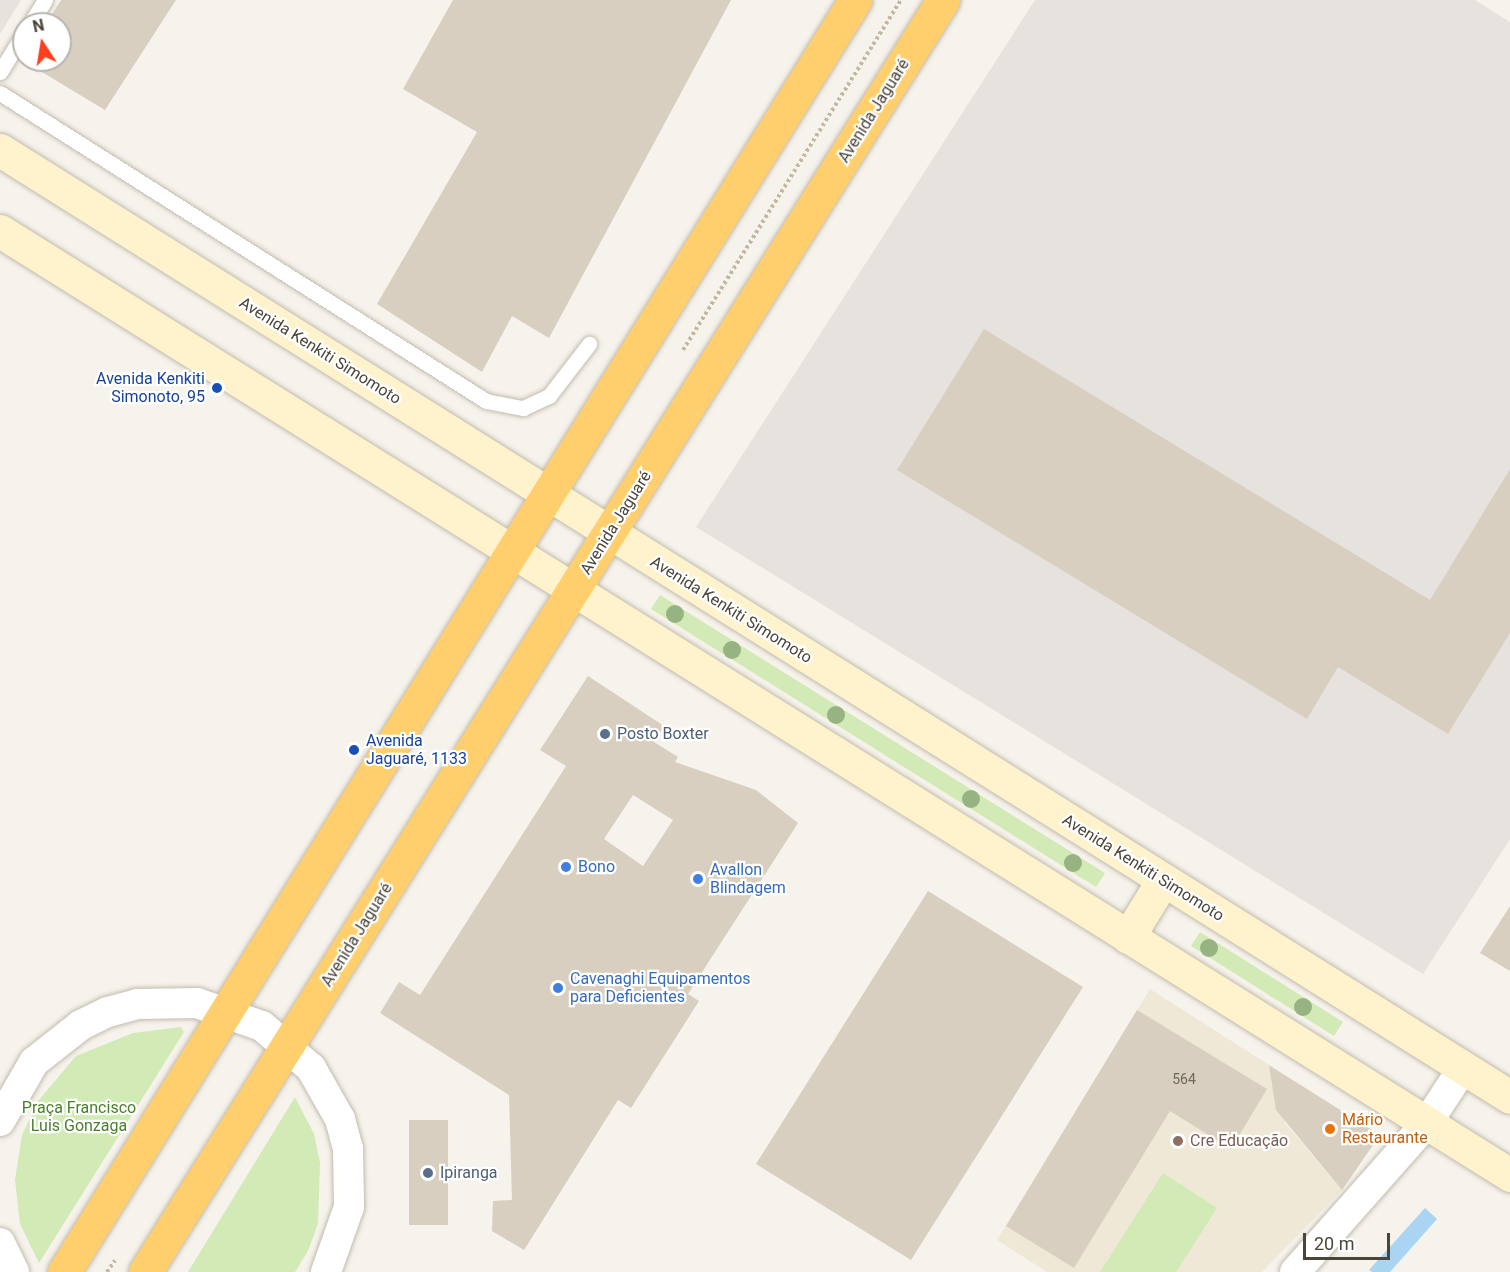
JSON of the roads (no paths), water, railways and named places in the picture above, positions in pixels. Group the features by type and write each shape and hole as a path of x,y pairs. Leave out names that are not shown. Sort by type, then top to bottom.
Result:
{"highway":[{"path":"64,1272 514,552 855,0"},
{"name":"Avenida Jaguaré","path":"146,1272 610,534 942,0"}],"main road":[{"name":"Avenida Kenkiti Simomoto","path":"0,150 1510,1098"},
{"path":"0,231 1510,1175"},
{"path":"1128,937 1164,880"}],"street":[{"path":"0,1121 34,1062 81,1025 117,1010 167,1002 227,1011 262,1026 288,1045 327,1092 348,1148 349,1207 326,1272"},
{"path":"1295,1272 1427,1123 1463,1068"},
{"path":"0,1243 14,1272"}],"lane":[{"path":"0,72 12,52"},
{"path":"0,93 486,401 523,408 549,396 589,344"}],"water":[{"path":"1425,1208 1437,1219 1390,1272 1369,1270"}],"place":[{"name":"Avenida Kenkiti Simonoto, 95","path":"217,388"},
{"name":"Posto Boxter","path":"605,734"},
{"name":"Avenida Jaguaré, 1133","path":"354,750"},
{"name":"Bono","path":"566,867"},
{"name":"Avallon Blindagem","path":"698,879"},
{"name":"Cavenaghi Equipamentos para Deficientes","path":"558,988"},
{"name":"Mário Restaurante","path":"1330,1129"},
{"name":"Cre Educação","path":"1178,1141"},
{"name":"Ipiranga","path":"428,1173"}],"park label":[{"name":"Praça Francisco Luis Gonzaga","path":"79,1117"}]}
